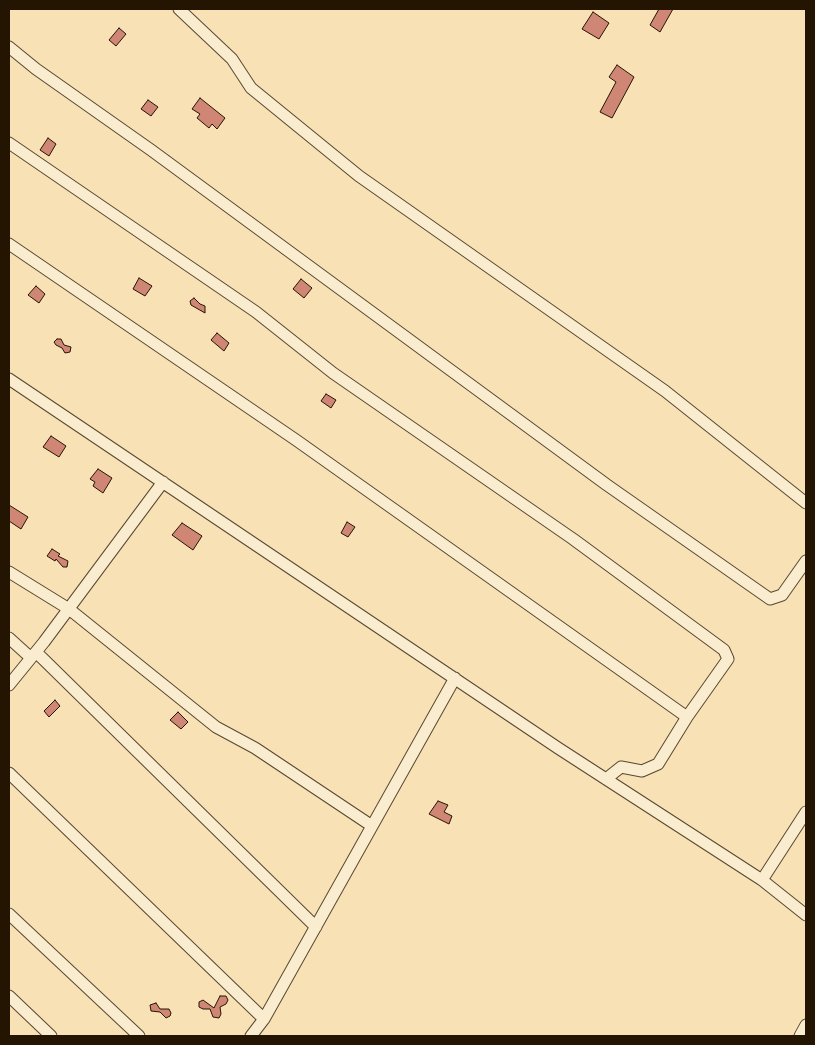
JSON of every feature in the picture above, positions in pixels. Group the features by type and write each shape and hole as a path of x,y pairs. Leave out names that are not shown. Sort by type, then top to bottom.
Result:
{"street":[{"path":"179,9 232,59 251,88 358,176 664,391 806,503"},
{"path":"9,47 607,485 770,599 782,596 806,562"},
{"path":"9,143 256,312 332,373 573,539 724,650 728,659 687,716 658,764 642,771 620,767 606,779"},
{"path":"9,244 304,446 687,716"},
{"path":"9,379 606,779 762,880 806,915"},
{"path":"9,685 69,609 163,482"},
{"path":"9,572 69,609 216,727 255,748 372,826"},
{"path":"9,638 34,655 316,927"},
{"path":"251,1036 264,1019 455,678"},
{"path":"9,773 264,1019"},
{"path":"762,880 806,812"},
{"path":"9,914 139,1036"},
{"path":"9,996 50,1036"},
{"path":"800,1036 806,1025"}],"building":[{"path":"659,9 673,9 660,32 650,25"},
{"path":"593,12 609,23 599,39 582,29"},
{"path":"119,28 126,34 116,46 109,40"},
{"path":"617,65 634,77 612,118 600,112 616,82 609,77"},
{"path":"200,98 225,118 217,129 212,124 209,128 197,118 200,114 192,109"},
{"path":"148,100 158,107 151,116 141,109"},
{"path":"48,138 56,144 49,156 40,150"},
{"path":"139,278 152,286 145,296 133,289"},
{"path":"301,279 312,288 304,298 293,289"},
{"path":"36,286 45,294 39,303 28,295"},
{"path":"194,298 205,306 205,313 191,305 190,301"},
{"path":"217,333 229,343 224,351 211,340"},
{"path":"57,339 61,339 64,345 71,347 70,352 65,353 62,348 56,345 54,342"},
{"path":"326,394 336,400 331,408 321,401"},
{"path":"51,436 66,446 59,457 43,447"},
{"path":"98,469 112,478 103,493 93,486 95,482 90,479"},
{"path":"9,505 28,517 21,529 9,521"},
{"path":"347,522 355,527 348,537 341,533"},
{"path":"182,523 202,536 193,550 172,535"},
{"path":"52,549 60,554 58,556 68,561 67,567 63,567 56,559 55,561 47,556"},
{"path":"55,700 60,706 49,717 44,711"},
{"path":"178,712 188,722 181,729 170,720"},
{"path":"438,801 448,805 444,812 452,816 449,824 429,814"},
{"path":"220,996 226,996 228,1000 226,1004 220,1007 221,1014 219,1018 213,1017 210,1009 199,1007 199,1002 203,1000 214,1008"},
{"path":"156,1003 160,1009 169,1009 170,1016 166,1018 160,1012 151,1011 150,1005"}]}
